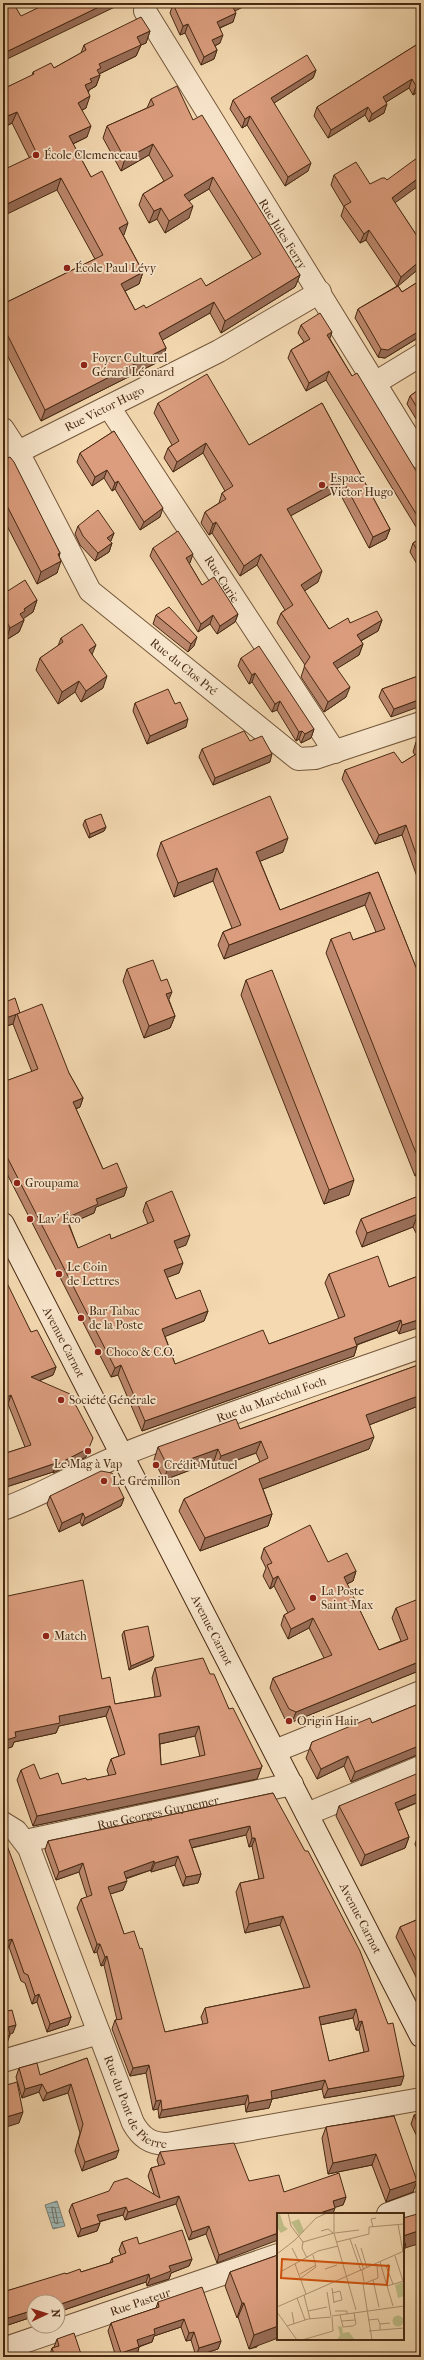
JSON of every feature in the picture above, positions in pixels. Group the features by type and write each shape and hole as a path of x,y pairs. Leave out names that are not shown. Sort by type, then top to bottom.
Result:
{"street":[{"name":"Rue Jules Ferry","path":"145,11 320,292 421,458"},
{"name":"Rue Victor Hugo","path":"18,452 219,351 320,292"},
{"path":"375,383 421,355"},
{"name":"Rue Curie","path":"109,407 335,752"},
{"path":"3,429 18,452"},
{"name":"Rue du Clos Pré","path":"18,452 90,591 298,759 315,758 421,723"},
{"name":"Avenue Carnot","path":"3,1224 421,2036"},
{"name":"Rue du Maréchal Foch","path":"3,1509 47,1492 122,1455 421,1347"},
{"path":"275,1751 421,1692"},
{"path":"307,1814 421,1767"},
{"name":"Rue Georges Guynemer","path":"25,1841 292,1784"},
{"name":"Rue du Pont de Pierre","path":"3,1823 16,1831 25,1841 133,2123 139,2133 156,2144 175,2143 421,2099"},
{"path":"3,2061 99,2033"},
{"path":"391,2213 421,2202"},
{"name":"Rue Pasteur","path":"3,2349 277,2255"}],"water":[{"path":"57,2201 65,2226 53,2229 45,2205"}],"building":[{"path":"3,3 5,5 8,3 13,3 21,16 48,3 107,3 3,53"},
{"path":"238,3 232,6 236,13 217,22 223,35 212,40 217,50 204,57 188,24 183,26 173,4"},
{"path":"141,17 150,31 137,37 141,45 99,64 101,68 97,70 100,75 90,79 92,82 85,85 90,96 78,103 91,126 69,136 91,177 102,171 128,223 119,228 143,272 121,284 135,310 144,305 146,308 201,278 206,286 261,254 213,177 184,195 193,206 169,221 161,208 154,211 143,194 173,176 153,144 125,159 107,126 154,105 151,99 177,86 193,120 202,115 300,275 225,321 214,302 159,333 166,348 45,410 3,326 3,304 103,255 61,178 3,206 3,170 37,154 17,112 3,118 3,89 34,74 33,72 51,63 54,68 86,50 84,45"},
{"path":"421,42 421,83 416,86 412,79 383,97 387,104 372,114 368,107 331,130 317,107"},
{"path":"307,55 316,70 271,98 311,163 288,177 250,116 245,119 233,100"},
{"path":"421,155 421,176 392,198 419,239 421,238 421,260 401,277 369,230 364,234 344,206 351,202 334,175 356,162 370,184 382,178 387,180"},
{"path":"421,280 421,330 388,350 381,349 358,309 398,286 402,292"},
{"path":"320,313 332,332 327,335 352,376 357,373 421,479 421,522 329,371 309,383 291,350 310,339 301,325"},
{"path":"207,374 249,445 322,403 390,529 373,537 342,479 287,509 322,571 301,585 329,629 348,618 350,623 377,611 382,620 357,635 363,644 333,663 350,687 328,702 304,666 310,657 281,613 293,605 261,554 244,566 216,522 213,524 205,512 226,499 222,493 233,486 206,443 177,462 168,448 179,441 158,403"},
{"path":"421,388 421,414 410,396"},
{"path":"114,431 163,508 144,522 118,481 115,483 107,470 95,477 80,453"},
{"path":"3,448 8,458 10,457 14,462 60,553 58,554 61,561 41,572 3,498"},
{"path":"98,510 114,533 107,538 112,543 98,553 83,536 78,526"},
{"path":"178,531 193,554 186,558 202,585 214,577 238,614 220,626 213,615 201,624 153,548"},
{"path":"421,538 421,557 413,543"},
{"path":"25,580 37,600 24,609 25,611 20,614 24,620 10,628 6,620 3,622 3,594"},
{"path":"169,607 197,637 191,644 156,615"},
{"path":"82,624 96,645 89,650 107,676 86,691 79,681 62,692 40,658 63,642 61,638"},
{"path":"259,646 314,729 305,734 302,731 299,732 280,701 275,704 255,673 252,675 241,658"},
{"path":"421,675 421,699 394,709 382,689"},
{"path":"168,689 175,704 180,702 188,719 150,736 135,703"},
{"path":"244,731 250,741 262,736 272,754 215,778 202,749"},
{"path":"421,741 421,751 416,742"},
{"path":"421,751 421,868 406,825 379,835 345,770 394,752 402,763"},
{"path":"270,796 288,838 256,852 280,910 378,872 421,980 421,1163 331,939 350,932 353,940 385,929 370,892 229,945 223,932 241,925 217,868 178,883 161,842"},
{"path":"101,814 106,827 90,834 85,820"},
{"path":"153,960 161,981 167,979 172,992 166,994 175,1016 149,1026 127,969"},
{"path":"272,970 354,1180 329,1190 246,980"},
{"path":"15,998 20,1013 3,1019 3,1003"},
{"path":"42,1004 69,1073 83,1098 73,1102 103,1169 117,1163 127,1187 96,1199 98,1204 66,1218 78,1248 110,1234 111,1239 154,1221 146,1202 172,1191 190,1235 174,1241 183,1263 164,1270 176,1299 200,1290 208,1311 162,1329 175,1364 263,1330 269,1344 345,1316 329,1274 378,1256 389,1287 421,1275 421,1319 402,1325 401,1320 354,1338 357,1346 145,1421 121,1365 115,1368 3,1149 3,1082 38,1069 17,1014"},
{"path":"421,1195 421,1220 418,1214 367,1233 361,1219"},
{"path":"6,1281 31,1332 37,1330 56,1367 31,1377 70,1394 93,1438 89,1448 56,1465 56,1463 3,1481 3,1454 31,1445 11,1395 3,1399 3,1282"},
{"path":"421,1364 421,1395 366,1415 374,1437 259,1479 272,1514 205,1538 184,1499 268,1458 261,1441 221,1456 218,1449 168,1467 158,1447 236,1419 240,1429"},
{"path":"101,1471 112,1473 124,1498 85,1518 83,1513 62,1523 50,1496"},
{"path":"310,1525 328,1562 347,1553 356,1571 344,1577 379,1650 408,1639 396,1608 421,1598 421,1661 296,1712 289,1709 273,1678 332,1655 313,1618 291,1629 284,1615 295,1609 278,1576 273,1579 267,1565 272,1563 264,1548"},
{"path":"83,1580 102,1679 110,1677 115,1704 161,1696 155,1668 203,1658 210,1674 214,1674 229,1709 233,1708 262,1766 261,1768 37,1816 21,1770 34,1764 40,1779 58,1773 62,1784 86,1778 87,1780 116,1774 111,1759 125,1754 110,1706 59,1716 60,1723 15,1732 16,1737 3,1741 3,1597","holes":["199,1726 205,1755 161,1765 159,1734"]},
{"name":"Match","path":"148,1626 154,1656 131,1666 124,1631"},
{"path":"421,1703 421,1745 355,1772 348,1756 321,1769 310,1748 312,1742 370,1718 372,1723"},
{"path":"421,1772 421,1792 395,1803 409,1837 365,1855 339,1806"},
{"path":"273,1793 305,1851 308,1851 360,1951 388,2024 393,2023 404,2076 328,2089 325,2080 271,2091 272,2099 249,2103 248,2095 162,2110 161,2100 156,2101 149,2065 133,2068 115,2020 122,2019 107,1956 105,1957 100,1944 97,1944 81,1899 92,1895 83,1863 59,1872 48,1841","holes":["250,1826 252,1838 255,1838 264,1878 240,1883 249,1924 283,1916 310,1987 205,2008 208,2023 165,2032 142,1948 140,1949 134,1931 124,1934 108,1887 127,1881 124,1872 154,1861 155,1863 178,1856 186,1877 201,1874 189,1840","356,2009 359,2022 362,2021 369,2051 329,2061 319,2017"]},
{"path":"5,1840 71,2017 50,2024 39,1994 35,1996 28,1975 24,1973 12,1939 3,1942 3,1841"},
{"path":"421,1918 421,1970 400,1927"},
{"path":"12,2010 16,2025 8,2027 10,2035 3,2037 3,2012"},
{"path":"87,2058 119,2150 85,2162 78,2142 83,2124 71,2084 47,2093 42,2084 25,2089 19,2068 37,2063 40,2075"},
{"path":"17,2082 23,2112 3,2118 3,2086"},
{"path":"421,2114 421,2130 414,2115"},
{"path":"394,2116 417,2181 390,2190 376,2154 333,2163 326,2127"},
{"path":"234,2143 249,2181 279,2175 284,2192 339,2173 346,2197 333,2201 335,2208 320,2213 277,2213 277,2233 219,2255 209,2226 192,2232 179,2196 128,2212 126,2207 97,2215 100,2223 81,2229 72,2204 109,2191 114,2182 127,2178 160,2198 151,2168 165,2164 160,2152"},
{"path":"421,2213 421,2230 404,2236 404,2218"},
{"path":"182,2230 192,2259 169,2266 171,2271 150,2279 149,2274 66,2302 66,2294 26,2294 26,2312 8,2318 3,2304 3,2292 65,2273 66,2274 80,2269 81,2272 113,2262 112,2258 126,2253 122,2242 137,2237 139,2244"},
{"path":"277,2255 277,2326 254,2335 244,2303 242,2303 230,2272"},
{"path":"202,2287 221,2341 199,2348 194,2332 189,2333 184,2319 154,2329 155,2334 137,2340 139,2347 121,2353 111,2323 159,2307 158,2302"},
{"path":"74,2333 82,2357 55,2357 52,2348 59,2346 57,2339"},
{"path":"421,2350 421,2357 403,2357"}],"place":[{"name":"École Clemenceau","path":"36,155"},
{"name":"École Paul Lévy","path":"67,268"},
{"name":"Foyer Culturel Gérard Léonard","path":"84,365"},
{"name":"Espace Victor Hugo","path":"322,485"},
{"name":"Groupama","path":"17,1183"},
{"name":"Lav' Éco","path":"30,1219"},
{"name":"Le Coin de Lettres","path":"59,1274"},
{"name":"Bar Tabac de la Poste","path":"81,1318"},
{"name":"Choco & C.O.","path":"98,1352"},
{"name":"Société Générale","path":"61,1400"},
{"name":"Le Mag à Vap","path":"88,1451"},
{"name":"Crédit Mutuel","path":"156,1465"},
{"name":"Le Grémillon","path":"104,1481"},
{"name":"La Poste Saint-Max","path":"313,1598"},
{"name":"Match","path":"46,1636"},
{"name":"Origin Hair","path":"289,1721"}]}
